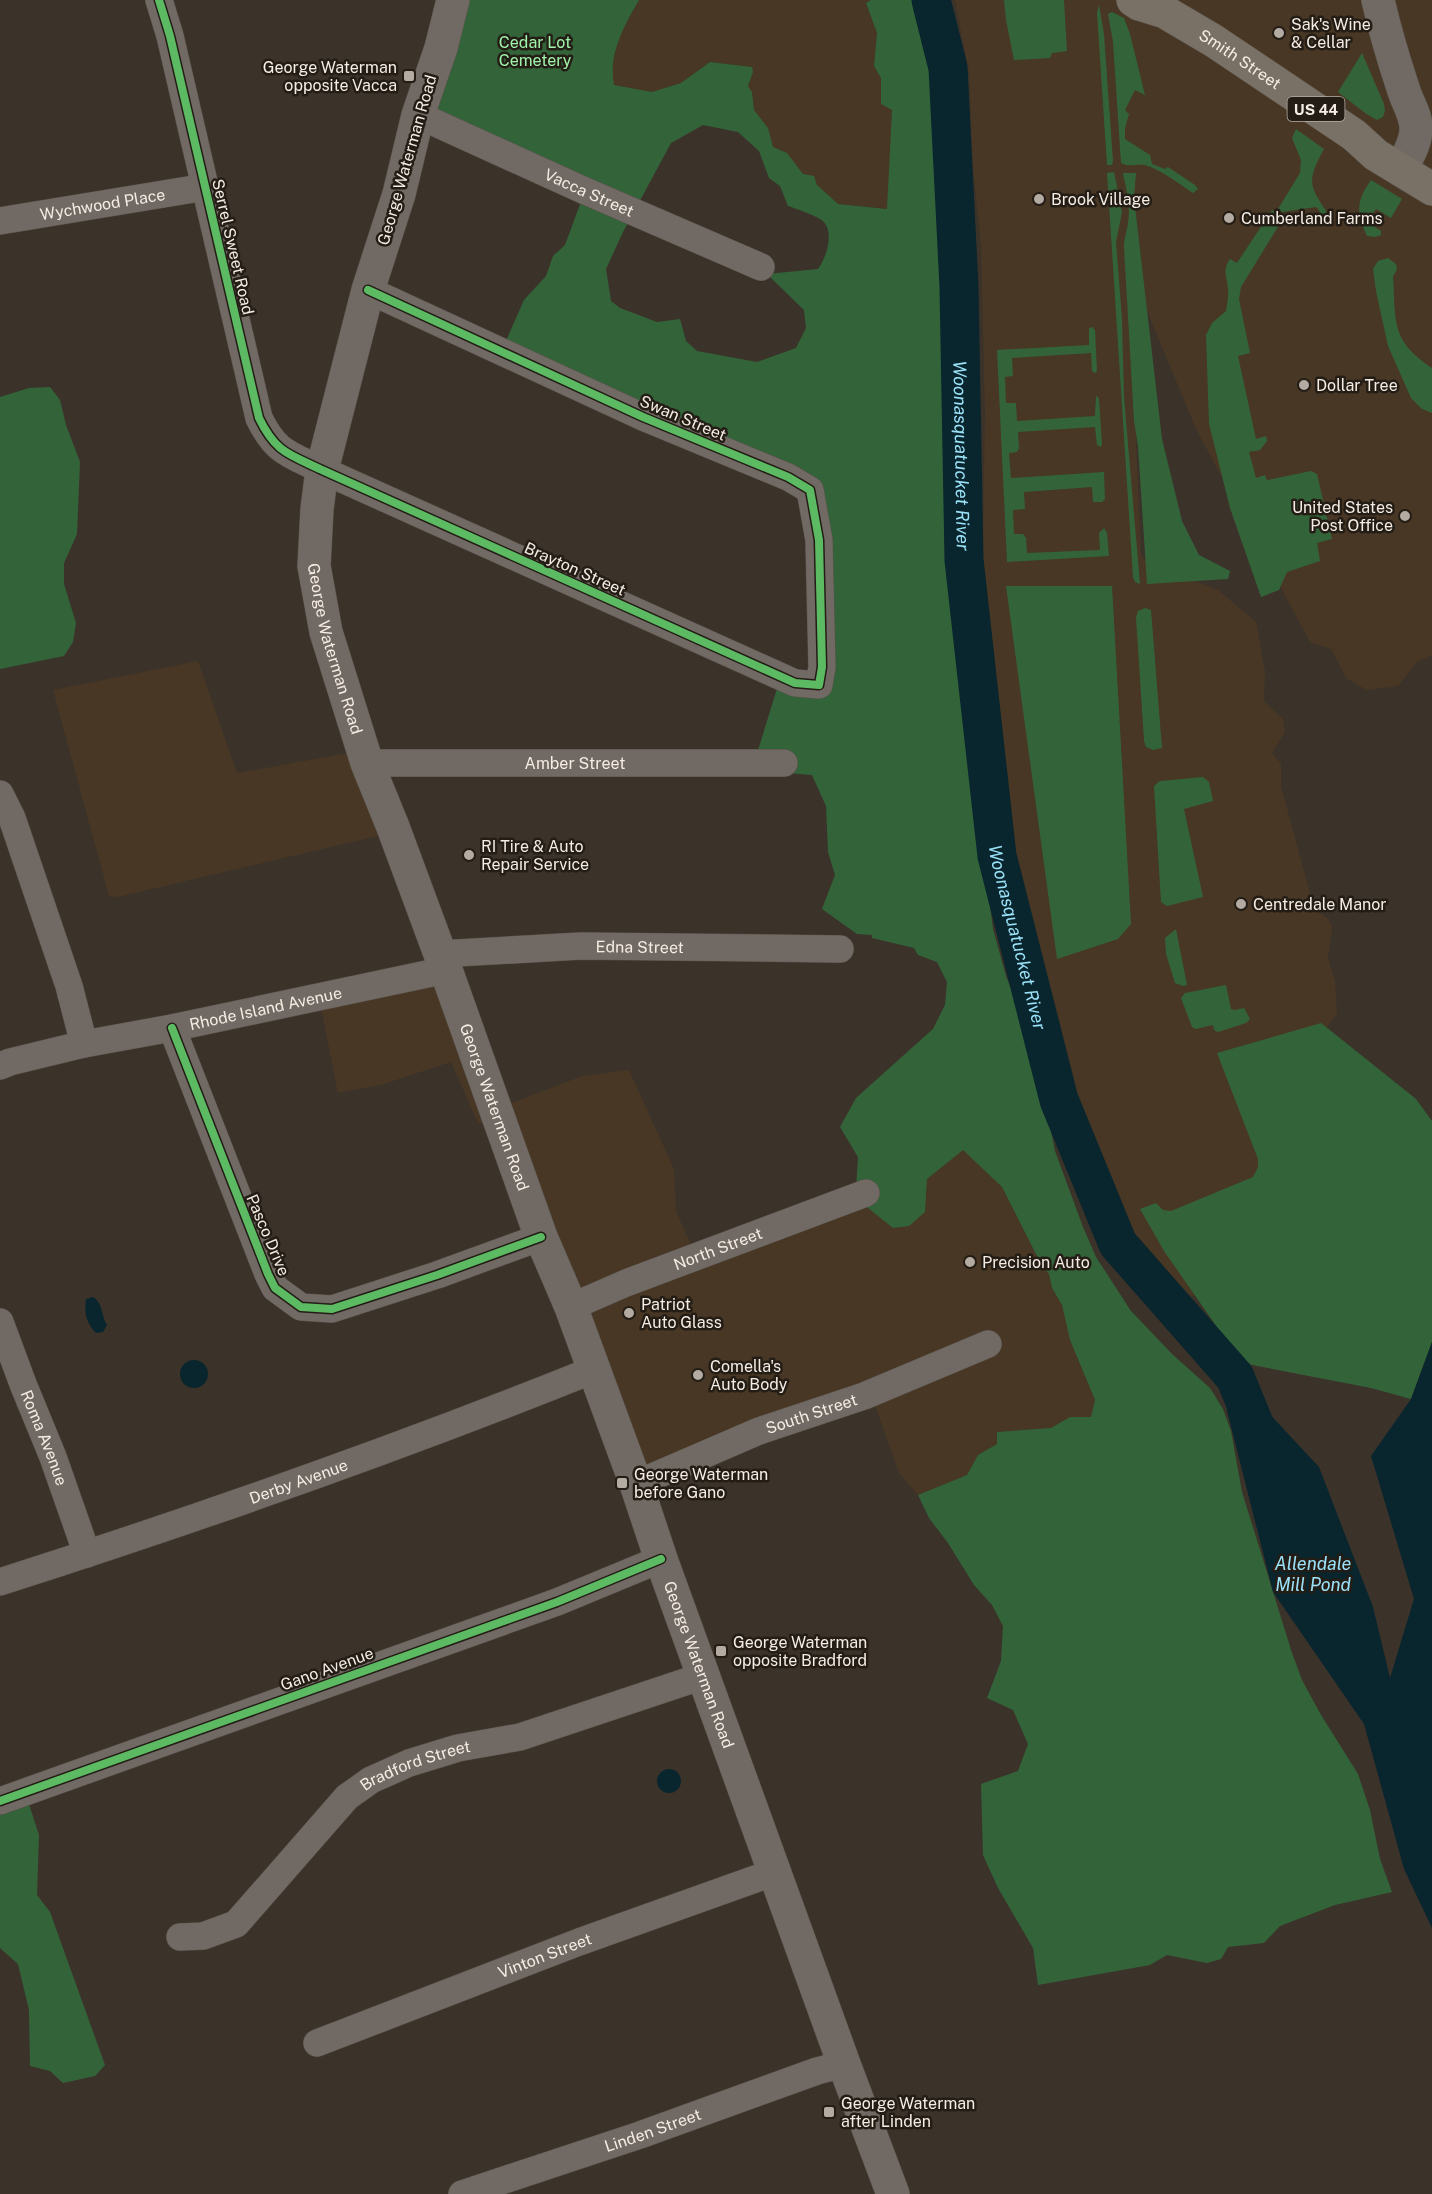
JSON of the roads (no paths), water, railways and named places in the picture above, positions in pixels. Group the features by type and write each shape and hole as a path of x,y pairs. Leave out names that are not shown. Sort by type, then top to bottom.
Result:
{"main road":[{"name":"George Waterman Road","path":"453,0 441,48 418,115 399,194 368,290 322,470 314,566 318,598 326,632 367,763 443,962 541,1237 571,1307 893,2194"},
{"name":"Smith Street","path":"1132,0 1139,4 1159,6 1354,135 1376,155 1432,189"},
{"path":"1378,0 1388,43 1414,114 1417,129 1414,145 1401,170"}],"street":[{"name":"Serrel Sweet Road","path":"159,0 170,36 260,418 274,444 322,470"},
{"name":"Vacca Street","path":"418,115 593,195 761,267"},
{"name":"Wychwood Place","path":"0,221 206,187"},
{"name":"Swan Street","path":"368,290 633,412 788,477 810,490 819,540 822,667 819,685"},
{"name":"Brayton Street","path":"322,470 795,683 819,685"},
{"name":"Amber Street","path":"367,763 784,763"},
{"path":"0,794 12,818 65,975 84,1044"},
{"name":"Edna Street","path":"443,962 581,946 840,949"},
{"name":"Rhode Island Avenue","path":"0,1066 84,1044 172,1028 443,962"},
{"name":"Pasco Drive","path":"172,1028 268,1274 275,1288 301,1307 332,1309 438,1275 541,1237"},
{"name":"North Street","path":"571,1307 626,1283 866,1193"},
{"name":"Roma Avenue","path":"0,1322 54,1457 87,1554"},
{"name":"South Street","path":"636,1484 759,1431 864,1396 988,1344"},
{"name":"Derby Avenue","path":"0,1582 352,1462 593,1370"},
{"name":"Gano Avenue","path":"0,1800 557,1602 661,1559"},
{"name":"Bradford Street","path":"180,1937 203,1936 236,1924 346,1797 371,1780 409,1763 458,1748 520,1737 704,1676"},
{"name":"Vinton Street","path":"317,2043 579,1942 775,1872"},
{"name":"Linden Street","path":"462,2194 640,2135 817,2071 844,2064"}],"water":[{"path":"93,1297 100,1306 107,1325 103,1332 96,1333 86,1317 86,1299"},
{"name":"Allendale Mill Pond","path":"1432,1342 1432,1928 1404,1869 1364,1724 1273,1592 1227,1411 1235,1377 1319,1467 1373,1607 1390,1678 1414,1599 1371,1456 1411,1399"},
{"path":"194,1360 204,1364 208,1374 204,1384 194,1388 184,1384 180,1374 184,1364"},
{"path":"669,1769 674,1770 680,1776 680,1786 674,1792 669,1793 664,1792 658,1786 657,1781 658,1776 664,1770"}],"waterway":[{"name":"Woonasquatucket River","path":"931,0 948,68 959,287 964,560 997,856 1059,1100 1118,1244 1235,1377 1255,1426"}],"place":[{"name":"Sak's Wine & Cellar","path":"1279,33"},
{"name":"George Waterman opposite Vacca","path":"409,76"},
{"name":"Brook Village","path":"1039,199"},
{"name":"Cumberland Farms","path":"1229,218"},
{"name":"Dollar Tree","path":"1304,385"},
{"name":"United States Post Office","path":"1405,516"},
{"name":"RI Tire & Auto Repair Service","path":"469,855"},
{"name":"Centredale Manor","path":"1241,904"},
{"name":"Precision Auto","path":"970,1262"},
{"name":"Patriot Auto Glass","path":"629,1313"},
{"name":"Comella's Auto Body","path":"698,1375"},
{"name":"George Waterman before Gano","path":"622,1483"},
{"name":"George Waterman opposite Bradford","path":"721,1651"},
{"name":"George Waterman after Linden","path":"829,2112"}],"park label":[{"name":"Cedar Lot Cemetery","path":"535,51"}]}
